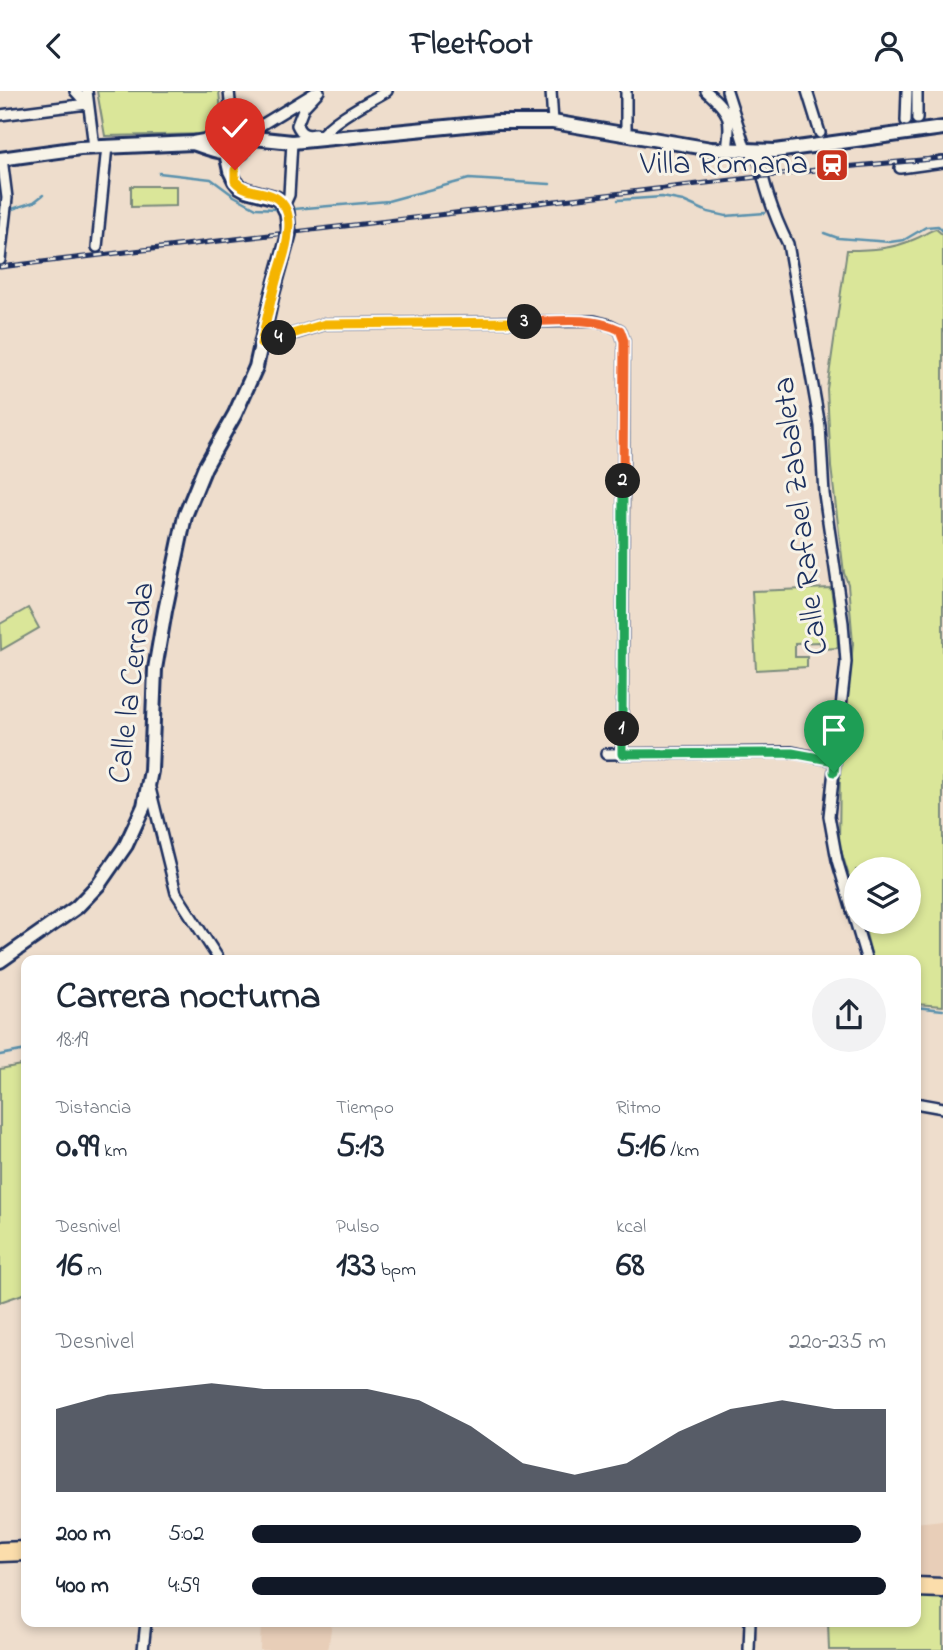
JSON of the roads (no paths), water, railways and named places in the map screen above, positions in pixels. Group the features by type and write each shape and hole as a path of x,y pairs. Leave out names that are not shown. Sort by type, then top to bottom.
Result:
{"highway":[{"path":"0,1552 21,1551"},
{"path":"921,1587 943,1588"}],"main road":[{"path":"1,159 101,147 288,142 317,136 353,137 497,122 554,122 710,149 775,151 943,128"},
{"path":"193,143 220,137 226,132 237,144 235,181 246,190 276,198 284,205"},
{"path":"220,137 219,146 237,144"},
{"name":"Calle la Cerrada","path":"0,961 77,907 99,884 126,845 144,806 149,783 155,669 186,516 197,484 235,414 256,367 289,234 288,213 284,205"}],"street":[{"path":"75,91 87,104"},
{"path":"87,91 87,104 101,147 97,247"},
{"path":"229,91 237,144"},
{"path":"237,144 303,95 319,91"},
{"path":"319,91 304,107 297,125 299,131 304,134 317,136 387,91"},
{"path":"551,91 554,122"},
{"path":"626,91 626,135"},
{"path":"707,91 735,114"},
{"name":"Calle Rafael Zabaleta","path":"727,91 752,150 774,217 788,244 820,426 824,494 844,623 846,662 828,816 837,860 865,955"},
{"path":"807,91 820,133"},
{"path":"906,121 907,91"},
{"path":"917,91 917,119"},
{"path":"220,137 229,103"},
{"path":"0,115 87,104"},
{"path":"722,104 730,124 727,150"},
{"name":"Calle la Cerrada","path":"284,205 289,195 288,142"},
{"path":"0,260 6,211 1,159"},
{"path":"900,168 943,162"},
{"path":"261,344 325,324 594,321 620,330 624,341 622,754"},
{"path":"607,754 792,753 835,761"},
{"path":"149,783 176,893 216,955"},
{"path":"921,1105 943,1108"},
{"path":"143,1650 145,1627"},
{"path":"748,1650 750,1627"}],"waterway":[{"path":"159,173 211,179 256,208 277,209"},
{"path":"294,209 388,201 469,179 550,184"},
{"path":"9,210 34,202 43,195"},
{"path":"618,200 662,197 683,201 708,212 726,216 765,213"},
{"path":"824,233 838,238 890,242 904,240 926,227 938,226 943,231"},
{"path":"921,1008 943,1010"},
{"path":"0,1055 21,1051"}],"railway":[{"path":"0,267 833,168 943,158"}],"place":[{"name":"Villa Romana","path":"832,165"}]}
